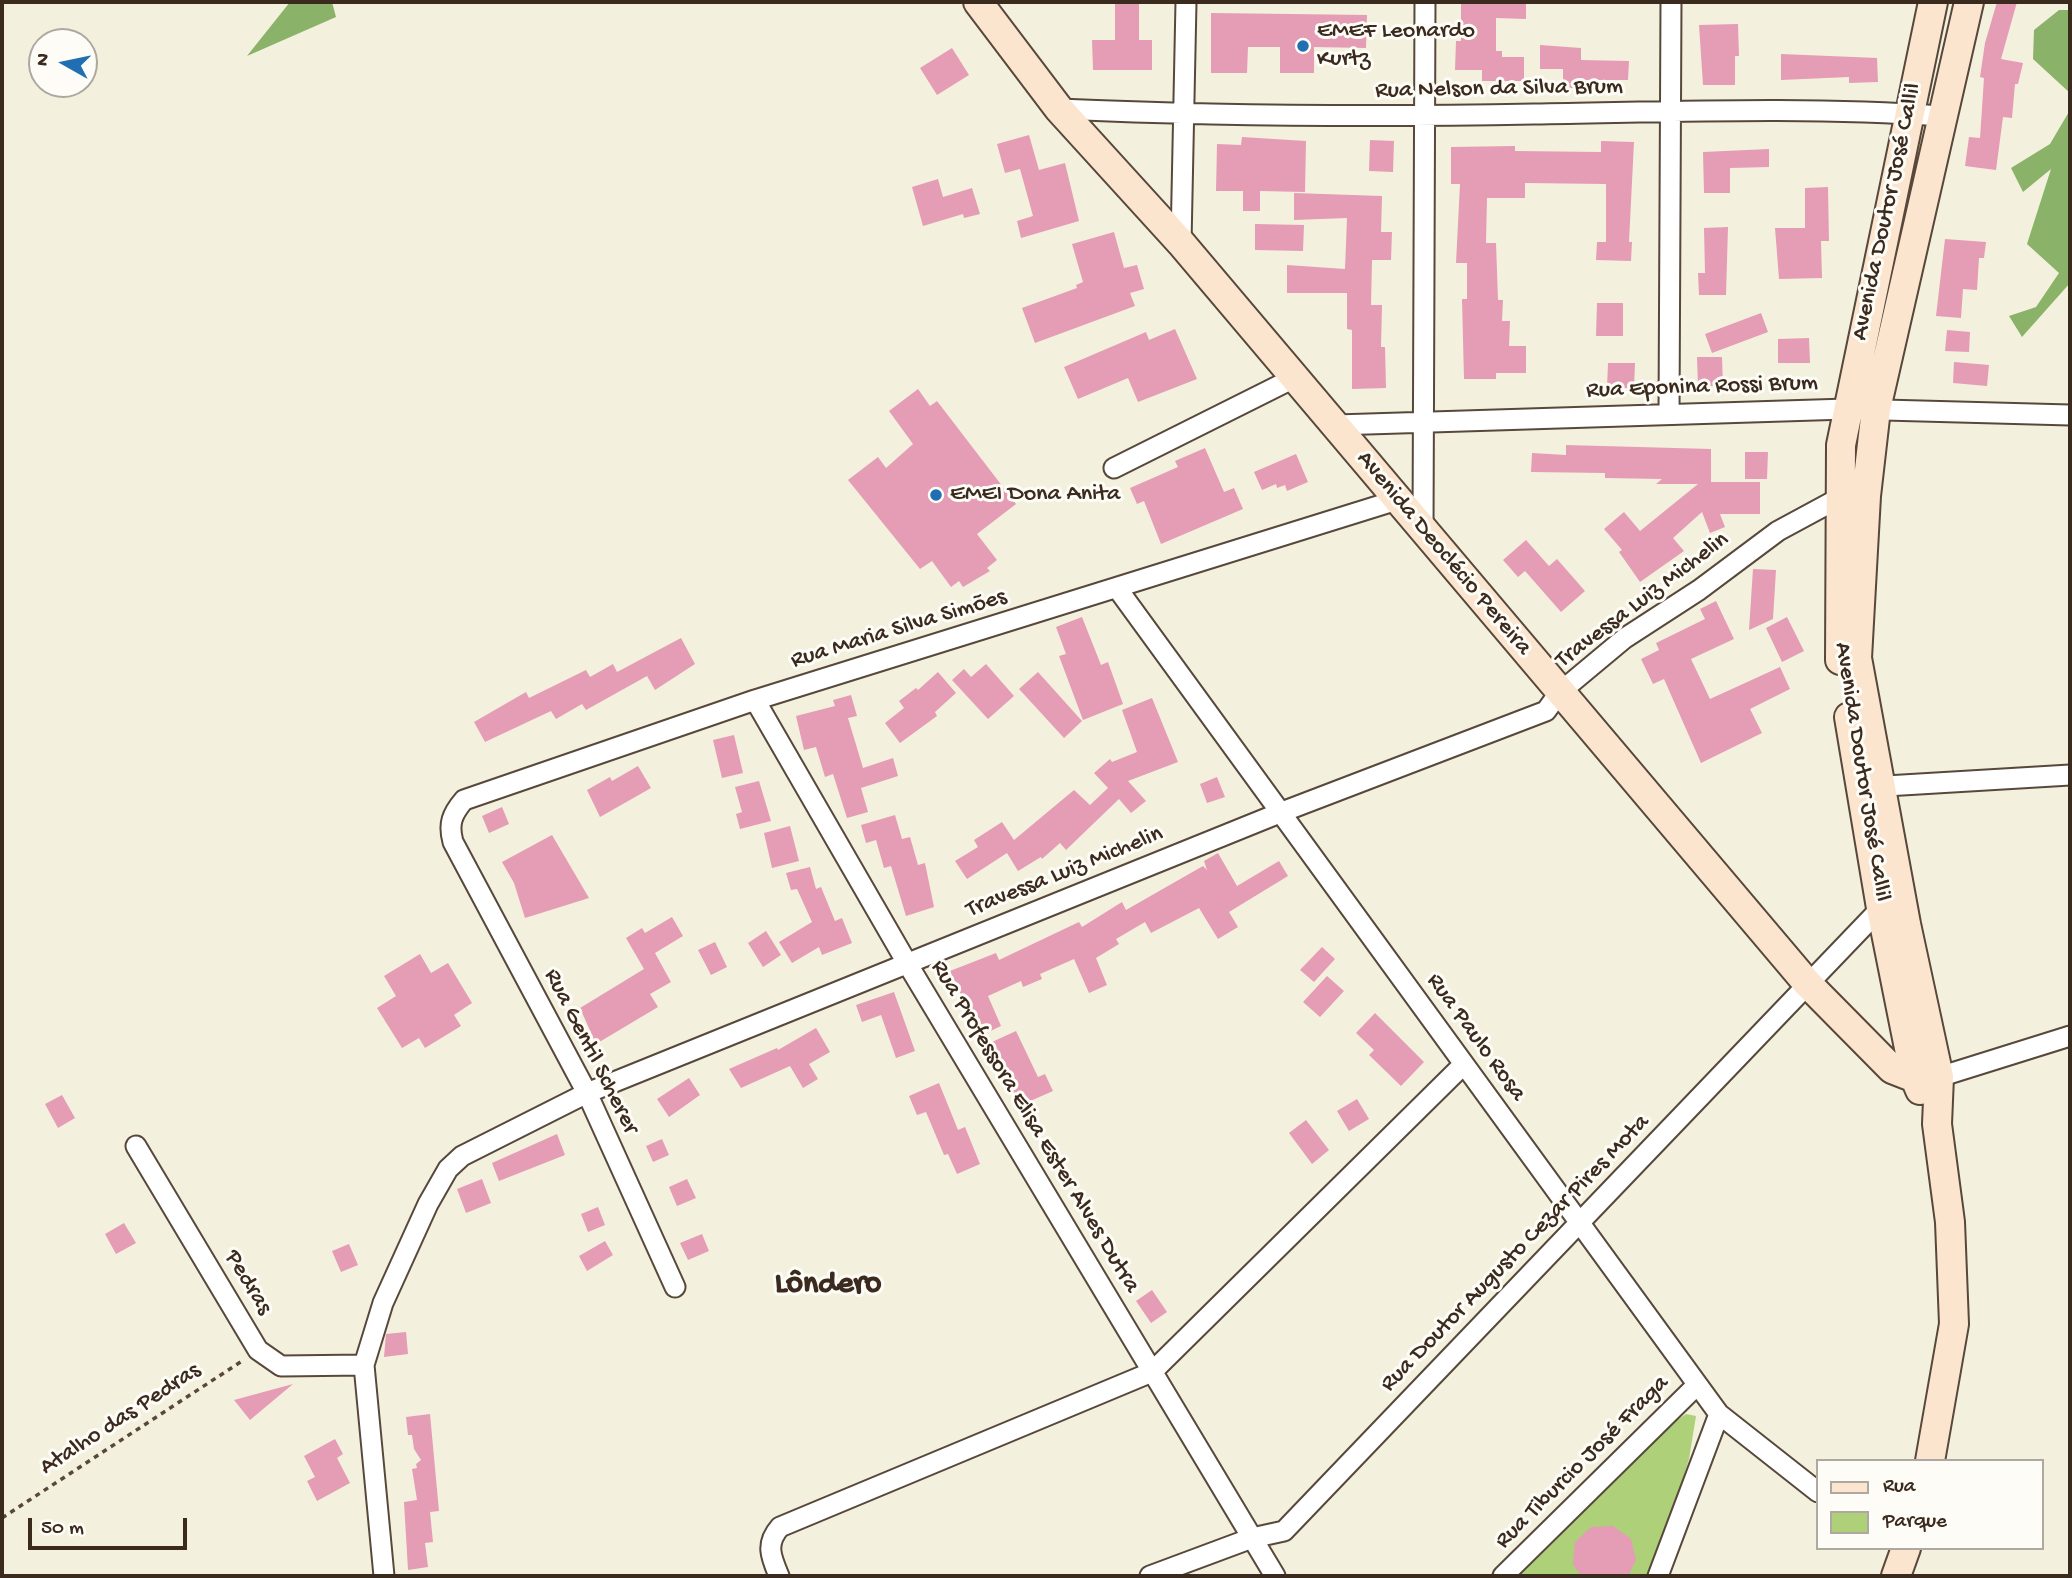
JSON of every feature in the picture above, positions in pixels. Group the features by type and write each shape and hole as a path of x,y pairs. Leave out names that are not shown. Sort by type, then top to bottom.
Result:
{"main road":[{"name":"Avenida Deoclécio Pereira","path":"978,2 1059,109 1181,243 1296,377 1559,693 1807,983 1892,1069 1927,1078"},
{"name":"Avenida Doutor José Callil","path":"1854,496 1840,445 1933,2"},
{"name":"Avenida Doutor José Callil","path":"1927,1078 1906,924 1840,666 1838,557 1876,410 1969,2"},
{"name":"Avenida Doutor José Callil","path":"1871,787 1881,908 1927,1078 1937,1124 1950,1222 1954,1324 1930,1459"}],"street":[{"path":"1181,243 1186,114 1186,2"},
{"path":"1423,529 1425,2"},
{"path":"1669,414 1671,2"},
{"name":"Rua Nelson da Silva Brum","path":"1059,109 1186,114 1424,116 1670,112 1941,116"},
{"path":"1114,468 1296,377"},
{"name":"Rua Eponina Rossi Brum","path":"1336,425 1424,420 1847,409 2070,415"},
{"name":"Travessa Luiz Michelin","path":"364,1365 383,1303 428,1204 448,1169 462,1156 587,1094 1282,812 1546,711 1559,693 1625,638 1699,590 1778,531 1854,496"},
{"name":"Rua Maria Silva Simões","path":"453,842 450,830 453,813 464,800 755,700 1397,500"},
{"name":"Rua Paulo Rosa","path":"1117,588 1282,812 1579,1226 1719,1414 1816,1490"},
{"name":"Rua Professora Elisa Ester Alves Dutra","path":"755,700 907,963 1275,1576"},
{"path":"1871,787 2070,775"},
{"name":"Rua Gentil Scherer","path":"453,842 587,1094 675,1287"},
{"name":"Rua Doutor Augusto Cezar Pires Mota","path":"1150,1576 1252,1538 1284,1531 1881,908"},
{"path":"1927,1078 2070,1036"},
{"path":"779,1576 770,1555 773,1535 780,1527 1152,1372 1464,1064"},
{"name":"Pedras","path":"136,1146 258,1350 281,1366 364,1365"},
{"path":"364,1365 384,1576"},
{"name":"Rua Tiburcio José Fraga","path":"1503,1576 1697,1385"},
{"path":"1658,1576 1719,1414"}],"path":[{"name":"Atalho das Pedras","path":"2,1518 258,1350"}],"green space":[{"path":"290,2 332,2 336,17 247,56"},
{"path":"2059,10 2070,10 2070,93 2033,59 2034,30"},
{"path":"2070,110 2070,283 2022,337 2009,316 2036,307 2059,273 2027,244 2051,169 2023,192 2011,168 2050,144"},
{"path":"1686,1414 1696,1416 1689,1459 1653,1576 1514,1576 1664,1429"}],"building":[{"path":"1115,2 1139,2 1139,40 1152,40 1152,70 1093,70 1092,40 1115,40"},
{"path":"1461,2 1526,2 1526,19 1496,18 1496,51 1502,51 1502,57 1524,57 1524,81 1482,81 1482,70 1455,70 1456,41 1461,41"},
{"path":"1997,2 2017,2 2001,59 2023,63 2018,84 2015,84 2012,118 2003,117 1996,170 1965,166 1969,137 1980,138 1984,78 1980,77 1985,43"},
{"path":"1211,13 1367,15 1366,48 1314,47 1314,73 1280,73 1280,47 1248,47 1247,73 1211,73"},
{"path":"1738,24 1739,56 1735,56 1735,85 1703,85 1699,25"},
{"path":"1540,45 1581,48 1581,60 1629,61 1628,80 1581,80 1581,88 1563,88 1563,69 1540,69"},
{"path":"952,48 969,75 937,95 920,68"},
{"path":"1781,54 1877,58 1878,82 1849,83 1849,77 1781,80"},
{"path":"1029,135 1039,170 1065,163 1079,221 1021,238 1017,221 1033,216 1020,169 1005,173 997,144"},
{"path":"1242,137 1306,141 1305,192 1260,191 1260,211 1243,211 1243,191 1216,191 1217,144 1241,145"},
{"path":"1370,140 1394,141 1393,172 1369,171"},
{"path":"1601,141 1634,142 1629,242 1632,242 1631,261 1596,260 1597,242 1606,242 1606,184 1525,183 1525,198 1487,198 1486,243 1496,243 1498,300 1503,300 1502,321 1510,321 1509,346 1526,346 1526,373 1496,373 1496,379 1464,379 1462,299 1467,299 1467,263 1456,263 1460,184 1451,184 1451,147 1515,146 1515,151 1601,152"},
{"path":"1769,149 1769,167 1730,168 1730,193 1704,193 1703,152"},
{"path":"938,179 943,197 972,188 980,214 964,218 963,214 923,226 912,187"},
{"path":"1828,187 1829,241 1821,241 1822,278 1779,279 1775,228 1805,228 1805,188"},
{"path":"1294,193 1382,196 1381,232 1392,232 1391,260 1372,260 1371,305 1382,305 1381,347 1385,347 1386,388 1352,389 1352,330 1347,329 1347,293 1287,293 1287,265 1345,269 1347,218 1294,220"},
{"path":"1255,224 1304,225 1303,251 1255,250"},
{"path":"1728,227 1726,295 1699,295 1698,273 1705,273 1704,228"},
{"path":"1114,232 1124,268 1137,265 1144,289 1130,293 1135,306 1035,343 1022,308 1077,288 1076,285 1083,282 1072,244"},
{"path":"1945,239 1986,242 1984,258 1979,258 1977,290 1963,289 1961,318 1936,316"},
{"path":"1597,303 1623,303 1623,336 1596,336"},
{"path":"1761,313 1768,332 1712,353 1705,334"},
{"path":"1175,329 1197,379 1138,402 1128,378 1078,399 1064,367 1146,332 1149,340"},
{"path":"1947,330 1970,332 1969,352 1945,351"},
{"path":"1809,338 1810,363 1778,363 1778,339"},
{"path":"1697,357 1722,357 1723,386 1698,386"},
{"path":"1954,362 1989,365 1987,386 1953,383"},
{"path":"1608,363 1635,363 1634,388 1607,388"},
{"path":"918,389 930,406 937,401 1016,504 977,534 997,560 987,568 990,571 963,587 959,581 951,587 932,561 920,569 848,480 878,457 886,468 913,444 889,411"},
{"path":"1566,445 1711,449 1711,482 1760,482 1760,514 1720,514 1725,527 1710,533 1702,512 1673,538 1684,551 1640,582 1619,552 1622,550 1604,529 1624,512 1640,531 1698,484 1656,484 1662,479 1605,478 1605,473 1531,472 1532,453 1566,455"},
{"path":"1205,448 1224,492 1234,488 1243,509 1161,544 1144,501 1137,504 1130,488 1178,467 1175,461"},
{"path":"1745,452 1768,452 1767,479 1745,479"},
{"path":"1296,454 1308,482 1287,491 1285,485 1277,488 1276,484 1262,490 1254,472"},
{"path":"1526,540 1549,566 1557,559 1585,591 1561,612 1525,571 1518,577 1503,560"},
{"path":"1753,569 1776,570 1773,619 1749,630"},
{"path":"1716,601 1734,639 1691,659 1710,699 1780,667 1790,689 1750,709 1762,733 1701,763 1664,679 1653,684 1641,659 1659,650 1656,643 1705,619 1700,609"},
{"path":"1082,617 1101,665 1108,662 1123,704 1083,720 1059,656 1066,654 1056,627"},
{"path":"1787,617 1804,651 1782,662 1766,628"},
{"path":"681,638 695,664 655,690 647,676 586,710 582,704 556,719 551,711 485,742 474,722 526,692 529,698 586,670 590,677 613,664 617,672"},
{"path":"986,664 1014,696 988,719 952,680 964,669 971,677"},
{"path":"938,672 956,693 935,712 937,716 900,743 885,723 904,708 899,701 916,688 918,690"},
{"path":"1038,672 1082,721 1064,738 1019,689"},
{"path":"851,695 857,716 848,718 863,768 893,758 898,776 861,788 868,812 847,818 833,774 825,777 816,747 804,750 796,716 835,706 833,700"},
{"path":"1152,698 1178,762 1128,781 1146,801 1131,813 1119,799 1066,850 1060,843 1042,859 1041,857 1018,871 1007,853 967,879 955,861 978,847 974,840 1002,822 1014,840 1074,790 1090,805 1108,788 1094,773 1110,759 1112,762 1137,752 1122,710"},
{"path":"734,735 743,773 722,778 713,740"},
{"path":"638,766 651,788 600,817 587,790 610,777 612,781"},
{"path":"1217,777 1225,797 1207,803 1200,784"},
{"path":"759,781 771,821 740,829 736,814 742,812 735,787"},
{"path":"502,807 509,824 489,833 482,816"},
{"path":"895,815 902,839 910,837 918,865 925,863 934,907 906,916 891,866 884,868 876,840 866,843 861,825"},
{"path":"790,826 799,861 772,868 764,833"},
{"path":"552,835 589,898 525,918 514,883 502,862"},
{"path":"1218,853 1237,886 1279,861 1288,876 1229,912 1238,927 1218,939 1199,908 1151,933 1145,922 1116,939 1119,944 1096,958 1107,985 1089,993 1074,959 1040,974 1042,979 1023,987 1021,981 988,996 1001,1026 980,1036 950,971 996,953 999,960 1079,922 1082,927 1122,902 1126,910 1203,866 1207,870 1204,861"},
{"path":"810,867 816,889 821,887 835,921 842,918 852,943 822,955 819,947 792,963 779,942 812,922 797,889 791,890 786,873"},
{"path":"672,917 683,936 655,953 671,982 650,994 658,1007 596,1044 580,1008 644,969 626,938 642,928 645,933"},
{"path":"766,931 781,955 763,967 748,943"},
{"path":"715,942 727,967 711,975 698,950"},
{"path":"1322,947 1335,959 1314,982 1300,970"},
{"path":"420,954 431,973 448,963 472,1003 454,1015 461,1026 425,1048 419,1038 402,1048 377,1008 396,996 384,976"},
{"path":"1327,976 1344,991 1320,1017 1303,1002"},
{"path":"894,992 915,1051 896,1058 881,1015 862,1022 856,1005"},
{"path":"1375,1013 1424,1062 1401,1086 1369,1055 1374,1050 1356,1033"},
{"path":"816,1028 830,1052 809,1064 818,1079 803,1088 790,1066 741,1088 729,1069 777,1048 778,1050"},
{"path":"1016,1031 1038,1077 1045,1074 1053,1091 1019,1106 992,1042"},
{"path":"689,1078 700,1095 669,1117 657,1099"},
{"path":"939,1083 958,1130 965,1127 980,1164 957,1174 948,1154 944,1155 926,1112 917,1115 909,1096"},
{"path":"62,1095 75,1118 58,1128 45,1104"},
{"path":"1357,1099 1369,1119 1349,1131 1337,1111"},
{"path":"1306,1120 1329,1150 1312,1164 1289,1133"},
{"path":"557,1134 565,1155 499,1181 492,1163"},
{"path":"662,1139 669,1155 653,1162 646,1146"},
{"path":"482,1179 491,1203 466,1213 457,1189"},
{"path":"687,1179 696,1198 677,1206 669,1187"},
{"path":"598,1207 605,1225 588,1232 581,1214"},
{"path":"124,1223 136,1243 116,1254 105,1234"},
{"path":"702,1234 709,1251 688,1260 680,1243"},
{"path":"605,1241 613,1255 587,1271 579,1256"},
{"path":"349,1244 358,1265 341,1272 332,1251"},
{"path":"1152,1290 1167,1312 1151,1323 1136,1301"},
{"path":"406,1332 408,1354 384,1357 386,1334"},
{"path":"293,1384 250,1420 234,1400"},
{"path":"430,1414 439,1511 430,1512 433,1542 425,1543 428,1567 408,1570 404,1502 417,1500 412,1469 417,1468 416,1464 421,1460 414,1449 412,1435 408,1435 406,1417"},
{"path":"335,1439 343,1454 337,1458 350,1483 317,1501 307,1481 315,1477 304,1456"},
{"path":"1613,1526 1631,1539 1636,1560 1628,1576 1581,1576 1573,1564 1575,1542 1591,1527"}],"place":[{"name":"EMEF Leonardo Kurtz","path":"1303,46"},
{"name":"EMEI Dona Anita","path":"936,495"}],"district":[{"name":"Lôndero","path":"828,1286"}]}
